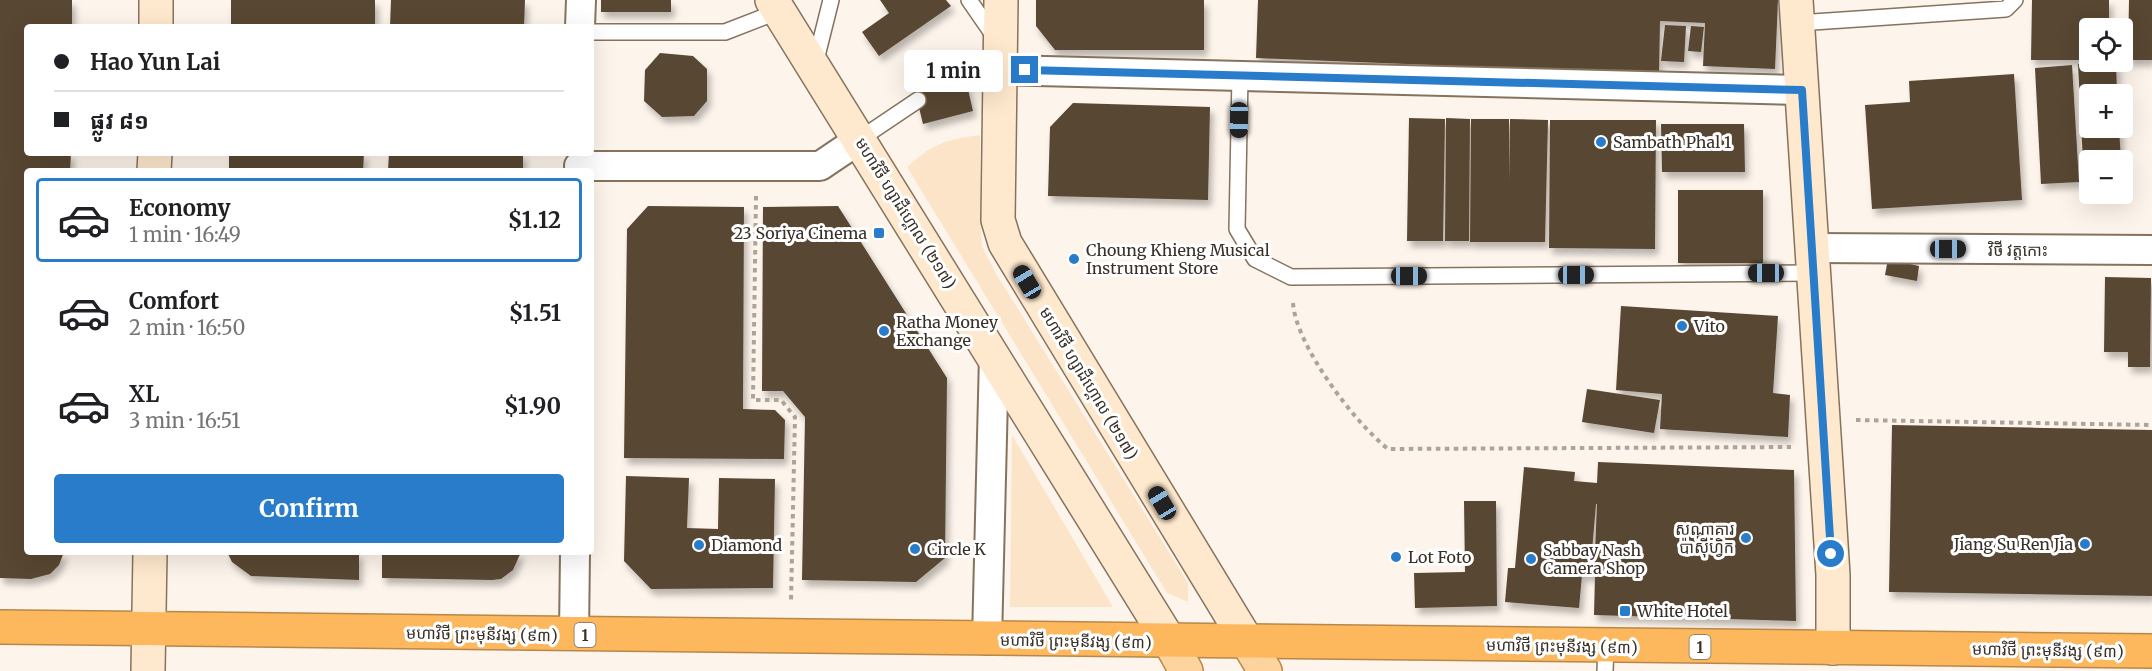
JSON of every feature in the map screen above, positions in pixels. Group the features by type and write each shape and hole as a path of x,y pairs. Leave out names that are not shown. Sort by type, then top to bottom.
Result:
{"highway":[{"name":"មហាវិថី ព្រះមុនីវង្ស (៩៣)","path":"0,627 1248,643 1605,659 1833,648 2152,651"}],"main road":[{"path":"1170,642 1186,671"},
{"name":"មហាវិថី ហ្សាដឹហ្គោល (២១៧)","path":"1248,643 1265,671"}],"street":[{"path":"156,0 156,24"},
{"path":"580,24 581,0"},
{"name":"មហាវិថី ហ្សាដឹហ្គោល (២១៧)","path":"1001,0 999,220 1005,243 1248,643"},
{"name":"មហាវិថី ហ្សាដឺហ្គោល (២១៧)","path":"776,5 1170,642"},
{"path":"1797,11 1833,575 1833,648"},
{"path":"1001,58 1240,76 1802,90"},
{"path":"579,163 820,166 860,138"},
{"name":"វិថី វត្តកោះ","path":"1813,261 2152,250"},
{"path":"987,640 994,356"},
{"path":"148,671 150,555"},
{"path":"574,555 574,635"}],"lane":[{"path":"814,66 831,0"},
{"path":"967,81 1001,58 969,0"},
{"path":"1797,11 2006,9 2015,0"},
{"path":"594,32 724,32 776,5"},
{"path":"1240,76 1237,229 1255,259 1291,277 1813,261"},
{"path":"860,138 918,100"}],"path":[{"path":"756,166 753,400 781,400 795,417 790,637"},
{"path":"1291,277 1294,315 1314,360 1367,432 1388,449 1824,433 2152,425"}],"shaded area":[{"path":"980,135 982,246 995,272 1188,583 1188,602 1167,593 907,167 940,144"},
{"path":"1012,435 1113,607 1010,607"}],"building":[{"path":"0,0 72,0 72,24 24,24 24,156 71,156 70,168 24,168 24,555 63,555 59,565 50,574 31,579 0,578"},
{"path":"231,0 375,0 375,24 231,24"},
{"path":"391,0 525,0 524,24 390,24"},
{"path":"601,0 671,0 671,12 601,12"},
{"path":"880,0 946,0 951,6 879,56 862,32 889,13"},
{"path":"1036,0 1204,0 1204,50 1055,50 1036,26"},
{"path":"1258,0 1778,0 1775,69 1703,66 1705,23 1660,21 1659,74 1256,58"},
{"path":"2032,0 2109,0 2109,18 2079,18 2079,60 2031,60"},
{"path":"2129,0 2152,0 2152,60 2133,60 2133,18 2129,18"},
{"path":"1665,25 1686,26 1684,62 1661,61"},
{"path":"1691,26 1704,27 1701,52 1688,51"},
{"path":"660,53 693,56 707,69 707,101 694,116 662,117 644,101 645,70"},
{"path":"961,59 973,111 923,124 910,71"},
{"path":"2078,64 2079,72 2116,72 2117,84 2079,84"},
{"path":"2072,65 2079,182 2041,184 2035,68"},
{"path":"2014,74 2022,200 1872,209 1865,105 1910,102 1909,81"},
{"path":"1073,103 1210,107 1208,200 1048,196 1050,127"},
{"path":"1409,118 1445,119 1443,241 1407,241"},
{"path":"1446,118 1470,119 1469,241 1445,241"},
{"path":"1471,119 1509,119 1509,181 1510,119 1548,120 1545,242 1470,242"},
{"path":"1550,120 1656,120 1655,249 1549,248"},
{"path":"1661,124 1744,124 1745,172 1662,172"},
{"path":"2082,138 2120,138 2120,150 2082,150"},
{"path":"229,156 364,156 363,168 229,168"},
{"path":"389,156 523,156 523,168 388,168"},
{"path":"1678,190 1763,190 1763,263 1678,263"},
{"path":"648,206 744,207 743,409 775,410 785,420 784,459 624,458 627,229"},
{"path":"838,206 947,378 945,558 916,582 802,580 805,417 783,391 762,391 763,207"},
{"path":"1888,259 1919,266 1917,281 1885,275"},
{"path":"2105,277 2151,278 2150,367 2128,367 2128,352 2104,352"},
{"path":"1621,306 1778,316 1773,393 1790,395 1788,437 1660,429 1662,394 1616,390"},
{"path":"1587,389 1660,400 1654,433 1582,422"},
{"path":"1892,425 2152,430 2152,596 1889,592"},
{"path":"1598,462 1794,470 1796,621 1594,615 1595,576 1582,575 1579,608 1505,602 1508,568 1515,568 1524,467 1575,472 1574,481 1597,483","holes":["1597,504 1595,552 1592,551"]},
{"name":"Diamond","path":"626,476 689,478 687,528 718,529 719,478 775,479 773,588 651,589 624,561"},
{"path":"1464,501 1496,501 1497,606 1415,608 1414,573 1465,572"},
{"path":"228,555 359,555 359,580 251,576 232,562"},
{"path":"382,555 520,555 513,570 501,579 382,578"}],"place":[{"name":"Sambath Phal 1","path":"1601,142"},
{"name":"23 Soriya Cinema","path":"879,233"},
{"name":"Choung Khieng Musical Instrument Store","path":"1074,259"},
{"name":"Vito","path":"1682,326"},
{"name":"Ratha Money Exchange","path":"884,331"},
{"name":"សណ្ឋាគារ ប៉ាស៊ីហ្វិក","path":"1746,538"},
{"name":"Jiang Su Ren Jia","path":"2085,544"},
{"name":"Diamond","path":"699,545"},
{"name":"Circle K","path":"915,549"},
{"name":"Lot Foto","path":"1396,557"},
{"name":"Sabbay Nash Camera Shop","path":"1531,559"},
{"name":"White Hotel","path":"1625,611"}],"route":[{"path":"1025,70 1802,90 1831,554"}]}
